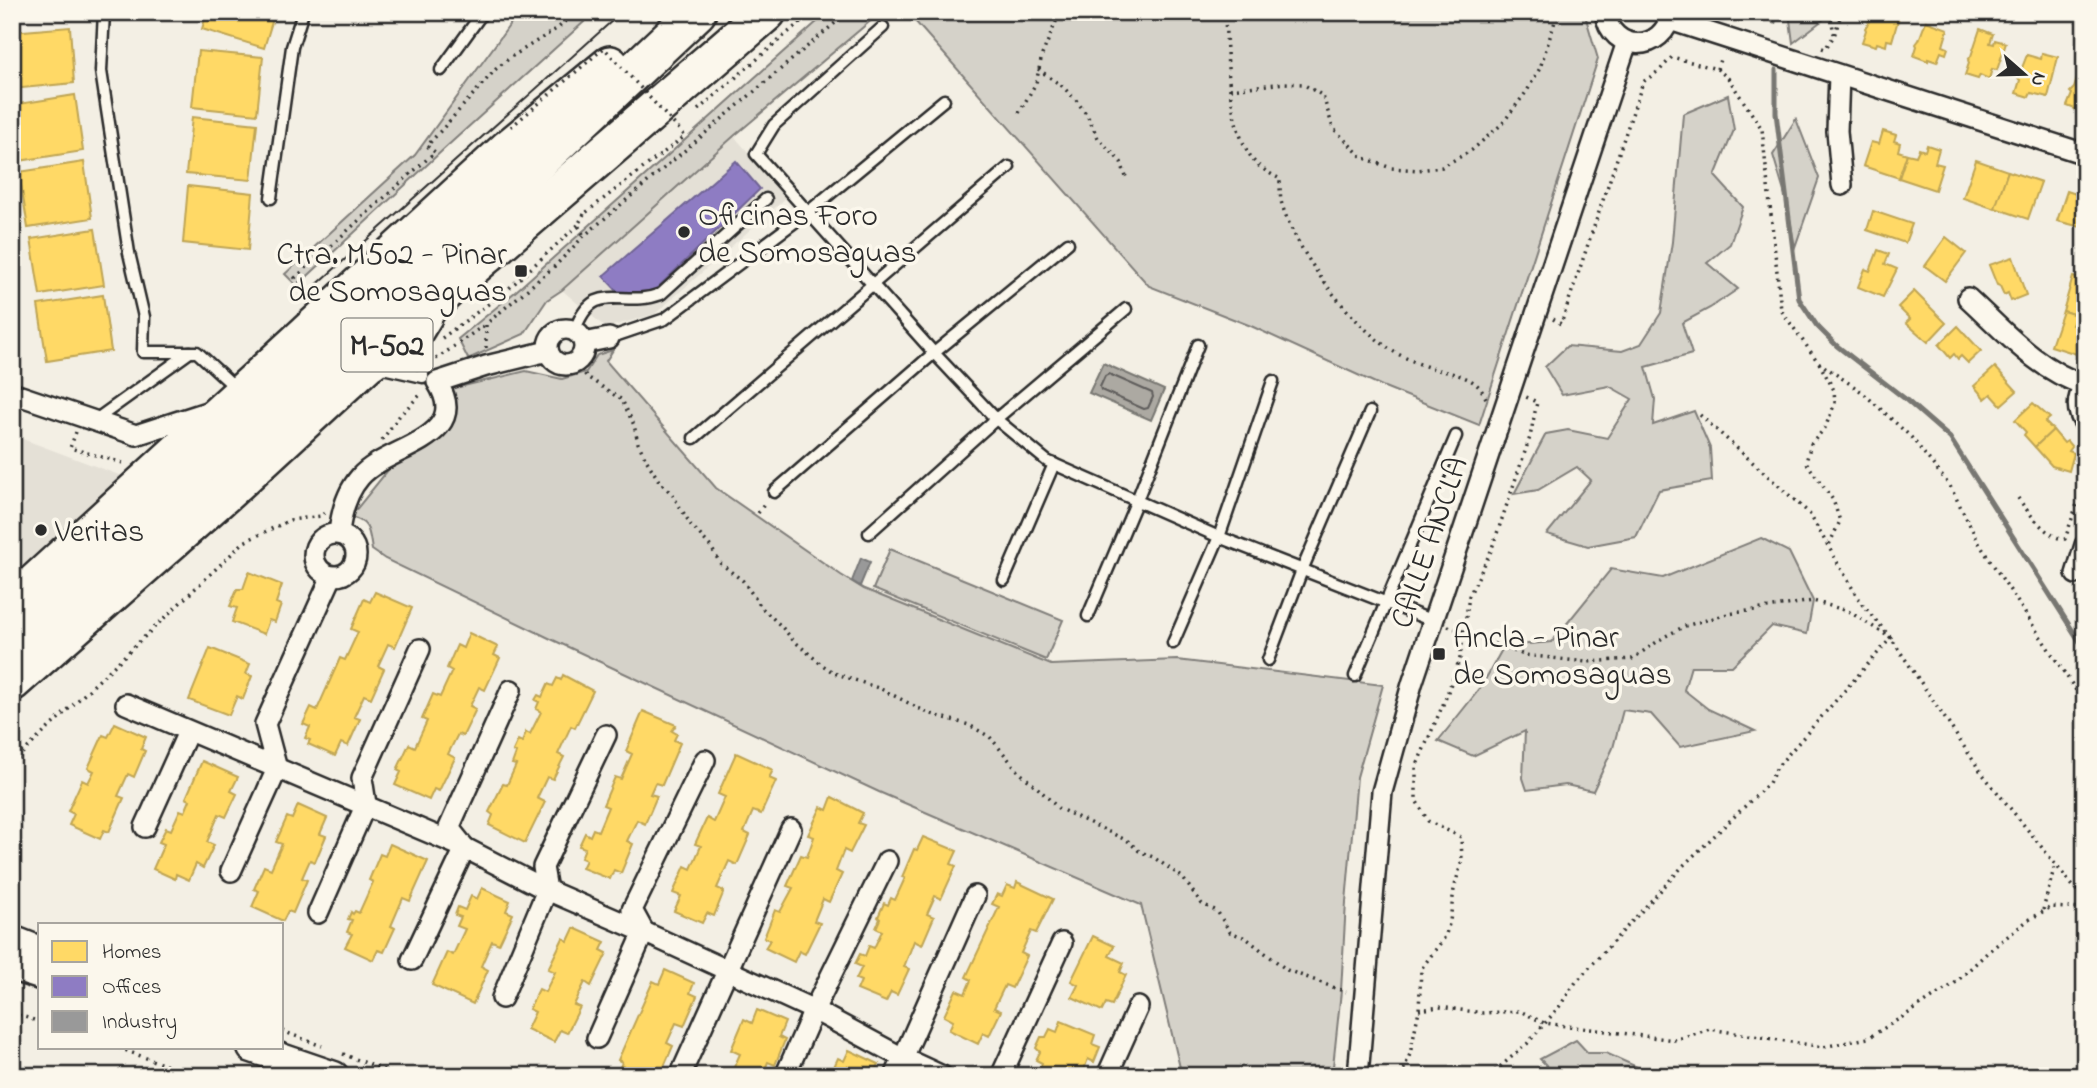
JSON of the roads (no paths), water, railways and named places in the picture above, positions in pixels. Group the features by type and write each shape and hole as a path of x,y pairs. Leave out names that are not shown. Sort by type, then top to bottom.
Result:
{"highway":[{"name":"M-502","path":"12,604 509,148 677,12"},
{"name":"M-502","path":"12,645 338,350 697,12"},
{"name":"M-502","path":"12,682 228,491 463,275 767,12"}],"main road":[{"path":"12,940 38,950"},
{"path":"12,966 38,974"},
{"path":"284,1049 352,1076"},
{"path":"258,1050 334,1076"}],"street":[{"path":"1605,12 1611,30 1627,42 1638,44 1658,37 1665,30 1671,16 1726,38 2085,155"},
{"name":"CALLE ANCLA","path":"1358,1076 1382,792 1412,684 1627,42"},
{"path":"1839,75 1837,131 1842,184"},
{"path":"1968,298 2029,354 2073,382 2085,385 2078,403 2078,412 2085,424"},
{"path":"579,337 584,353 576,363 559,364 551,357 548,343 555,332 562,329 579,337 609,338"},
{"path":"339,534 344,506 360,476 375,464 426,438 436,431 443,421 446,403 442,390 430,374 485,366 548,351"},
{"path":"12,393 136,435 236,399"},
{"path":"332,534 339,534 351,541 355,547 356,561 347,573 332,576 319,569 314,555 319,541 332,534"},
{"path":"2076,574 2085,545"},
{"path":"231,871 276,769 265,724 332,576"},
{"path":"318,913 366,804 362,778 421,649"},
{"path":"464,848 449,828 510,690"},
{"path":"126,704 276,769 366,804 464,848 547,890 814,1010 899,1067 942,1076"},
{"path":"145,827 188,732"},
{"path":"502,998 547,890 544,867 606,735"},
{"path":"644,932 632,910 705,760"},
{"path":"680,1076 791,829"},
{"path":"412,960 464,848"},
{"path":"785,1076 887,861"},
{"path":"899,1067 975,896"},
{"path":"597,1038 644,932"},
{"path":"1001,1076 1062,943"},
{"path":"1107,1076 1138,1007"}],"lane":[{"path":"104,12 101,71 129,253 144,317 143,352 197,352 236,399"},
{"path":"271,198 292,47 303,12"},
{"path":"441,70 483,12"},
{"path":"883,27 774,125 756,154 934,354 996,419 1047,461 1219,537 1433,621"},
{"path":"609,338 665,319 808,212 944,100"},
{"path":"694,438 1009,167"},
{"path":"579,337 579,319 594,300 607,297 643,299 661,293 766,199"},
{"path":"774,492 1068,243"},
{"path":"372,377 383,368 430,374 422,344 463,275"},
{"path":"869,533 996,419 1126,309"},
{"path":"1088,616 1198,345"},
{"path":"94,421 191,352"},
{"path":"1173,643 1219,537 1273,381"},
{"path":"1268,660 1302,570 1370,412"},
{"path":"1354,677 1456,436"},
{"path":"228,491 299,440"},
{"path":"1004,580 1054,464"}],"water":[{"path":"1103,363 1164,390 1151,420 1089,393"}],"waterway":[{"path":"1774,12 1774,22"},
{"path":"1776,70 1776,113 1799,299 1817,326 1837,346 1950,438 2085,650"}],"tram line":[{"path":"313,288 622,12"}],"place":[{"name":"Oficinas Foro de Somosaguas","path":"684,232"},
{"name":"Ctra. M502 - Pinar de Somosaguas","path":"521,271"},
{"name":"Veritas","path":"41,530"},
{"name":"Ancla - Pinar de Somosaguas","path":"1439,654"}]}
